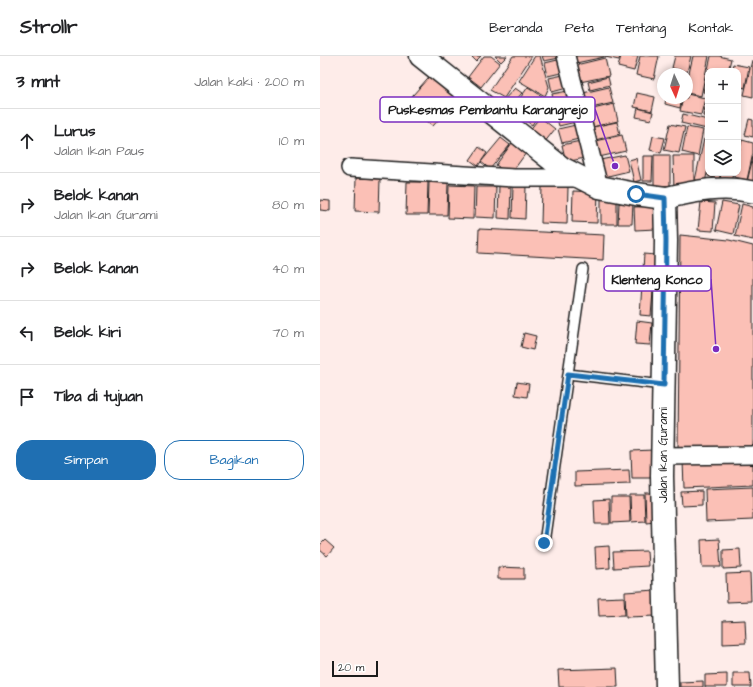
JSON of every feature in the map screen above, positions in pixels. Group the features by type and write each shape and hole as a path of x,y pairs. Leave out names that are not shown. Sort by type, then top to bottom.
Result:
{"main road":[{"path":"421,56 562,168 590,183 636,194 665,198"},
{"name":"Jalan Ikan Gurami","path":"665,198 666,232 662,456 666,687"}],"street":[{"path":"350,168 590,183 566,56"},
{"path":"665,198 691,192 722,188 753,192"},
{"path":"662,456 753,455"}],"lane":[{"path":"544,543 583,269"},
{"path":"568,374 664,385"}],"building":[{"path":"471,56 481,56 476,61"},
{"path":"484,56 491,56 500,63 481,87 468,77"},
{"path":"495,56 507,56 501,62"},
{"path":"513,56 532,56 504,98 490,90"},
{"path":"535,56 540,56 549,87 545,96 519,81"},
{"path":"542,56 563,56 564,57 544,61"},
{"path":"575,56 604,56 604,57 576,63"},
{"path":"605,56 620,56 619,60"},
{"path":"621,56 638,56 634,71 618,67"},
{"path":"640,56 659,56 654,79 636,75"},
{"path":"675,56 691,56 688,68 672,68"},
{"path":"693,56 709,56 707,68 705,68 701,96 693,94 693,68 690,68"},
{"path":"711,56 731,59 729,68 708,68"},
{"path":"566,58 569,71 548,76 545,63"},
{"path":"605,58 609,76 580,82 576,65"},
{"path":"752,60 753,61 753,97 744,95"},
{"path":"733,64 749,67 745,88 741,87 741,68 732,68"},
{"path":"434,71 461,94 433,126 406,103"},
{"path":"568,74 571,87 552,92 549,78"},
{"path":"608,77 610,85 590,90 588,82"},
{"path":"528,87 548,100 532,125 511,111"},
{"path":"609,87 613,103 587,109 583,93"},
{"path":"515,88 522,93 508,109 501,103"},
{"path":"573,90 576,103 555,108 552,94"},
{"path":"637,93 655,97 652,111 634,107"},
{"path":"693,95 705,98 701,115 680,111 682,104 693,104"},
{"path":"614,104 618,121 593,127 589,110"},
{"path":"665,104 681,104 680,108"},
{"path":"576,106 580,121 559,126 555,111"},
{"path":"638,108 653,112 651,120 636,117"},
{"path":"683,114 705,119 705,129 681,123"},
{"path":"540,117 555,129 544,143 529,131"},
{"path":"749,119 753,120 753,137 745,135"},
{"path":"617,122 620,134 595,140 592,127"},
{"path":"580,124 583,138 562,143 558,129"},
{"path":"670,124 685,127 679,153 664,150"},
{"path":"687,127 703,130 698,156 682,152"},
{"path":"622,135 626,151 599,157 595,141"},
{"path":"653,136 665,138 661,153 650,150"},
{"path":"501,138 510,145 490,169 481,162"},
{"path":"704,139 705,176 706,176 705,182 695,180"},
{"path":"585,140 589,157 566,162 562,145"},
{"path":"742,140 753,143 753,153 747,180 734,177 741,176"},
{"path":"512,143 526,153 510,175 496,165"},
{"path":"479,147 487,153 478,166 470,160"},
{"path":"625,155 629,171 604,177 600,160"},
{"path":"654,155 670,155 670,186 654,186"},
{"path":"643,156 653,156 652,181 643,181"},
{"path":"673,156 694,156 694,190 674,190"},
{"path":"753,157 753,183 747,182"},
{"path":"636,158 641,180 634,182 629,160"},
{"path":"708,176 720,176 719,179"},
{"path":"720,176 732,176 730,186 719,184"},
{"path":"356,178 380,179 379,212 355,211"},
{"path":"407,182 428,182 427,215 406,215"},
{"path":"429,182 448,183 447,215 428,215"},
{"path":"449,185 474,186 473,219 448,218"},
{"path":"499,185 511,185 510,219 498,218"},
{"path":"513,185 526,186 525,219 512,218"},
{"path":"476,187 496,187 495,218 475,217"},
{"path":"542,187 568,187 567,224 541,223"},
{"path":"573,191 598,192 597,223 572,222"},
{"path":"601,196 617,197 617,224 601,224"},
{"path":"320,200 330,201 330,211 320,210"},
{"path":"701,202 715,203 713,231 698,230"},
{"path":"722,202 739,205 733,234 716,230"},
{"path":"619,203 633,203 632,224 618,224"},
{"path":"742,204 753,207 753,240 735,236"},
{"path":"656,206 656,229 635,230 634,207"},
{"path":"479,229 604,235 603,260 478,253"},
{"path":"680,235 729,240 753,246 753,451 678,451"},
{"path":"644,254 656,255 651,316 640,315"},
{"path":"637,321 652,323 650,345 635,344"},
{"path":"524,333 536,336 533,350 521,347"},
{"path":"517,382 529,384 527,397 515,395"},
{"path":"653,450 654,478 632,478 631,451"},
{"path":"753,458 753,485 684,488 683,461"},
{"path":"629,470 630,484 575,486 575,472"},
{"path":"753,487 753,520 706,522 705,489"},
{"path":"702,491 702,505 682,506 681,492"},
{"path":"645,493 654,493 655,521 646,522"},
{"path":"630,495 644,495 645,521 631,522"},
{"path":"611,497 629,497 630,522 611,523"},
{"path":"609,499 610,524 595,524 594,500"},
{"path":"719,539 721,567 702,567 701,540"},
{"path":"325,540 334,548 327,556 320,550 320,545"},
{"path":"609,546 610,568 596,569 595,547"},
{"path":"740,549 741,568 723,569 723,550"},
{"path":"647,551 648,566 614,568 613,552"},
{"path":"498,567 524,568 524,579 498,579"},
{"path":"750,573 751,601 727,602 726,574"},
{"path":"656,590 657,616 626,617 625,592"},
{"path":"624,597 625,615 599,616 598,598"},
{"path":"745,620 746,643 723,644 723,621"},
{"path":"617,668 618,687 559,687 558,670"},
{"path":"733,673 750,673 751,687 733,687"},
{"path":"727,674 727,687 705,687 705,675"},
{"path":"703,681 703,687 680,687 680,682"}],"place":[{"name":"Puskesmas Pembantu Karangrejo","path":"615,166"},
{"name":"Klenteng Konco","path":"716,349"}],"route":[{"path":"544,543 568,374 664,385 666,241 665,198 636,194"}]}
